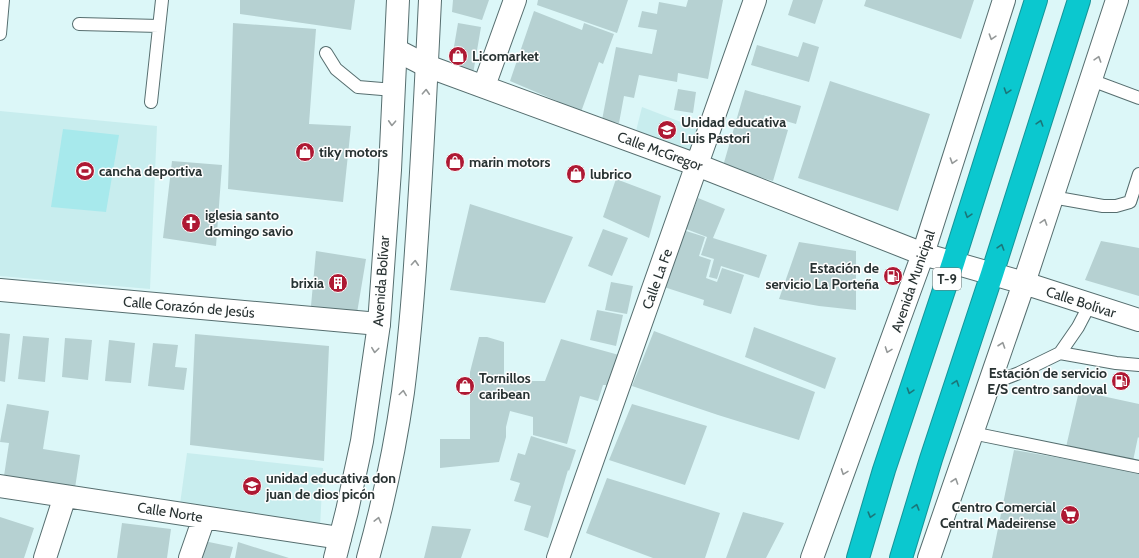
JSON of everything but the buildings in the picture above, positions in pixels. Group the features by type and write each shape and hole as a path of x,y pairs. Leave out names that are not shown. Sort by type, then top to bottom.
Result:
{"highway":[{"name":"T-9","path":"858,558 884,470 953,263 1036,0"},
{"path":"901,558 930,459 992,274 1079,0"}],"street":[{"name":"Avenida Bolívar","path":"337,548 362,441 379,324 390,170 398,0"},
{"path":"368,558 379,518 394,447 405,378 422,176 430,0"},
{"path":"484,86 515,0"},
{"name":"Calle La Fe","path":"558,558 755,0"},
{"name":"Avenida Municipal","path":"812,558 923,254 1004,0"},
{"path":"929,558 1024,283 1117,0"},
{"name":"Calle McGregor","path":"396,50 427,66 697,165 923,254 992,274"},
{"name":"Calle Bolívar","path":"992,274 1139,320"},
{"name":"Calle Corazón de Jesús","path":"0,290 379,324"},
{"name":"Calle Norte","path":"0,486 204,518 337,548"},
{"path":"45,558 65,496"},
{"path":"190,558 204,518"}],"lane":[{"path":"0,34 3,0"},
{"path":"151,102 162,0"},
{"path":"79,24 159,26"},
{"path":"326,54 336,69 358,87 394,90"},
{"path":"1091,80 1139,98"},
{"path":"1052,197 1102,206 1116,206 1130,202 1139,174"},
{"path":"988,385 1018,373 1060,353 1078,327 1090,304"},
{"path":"1060,353 1116,363 1139,365"},
{"path":"972,433 1139,467"}],"shaded area":[{"name":"Unidad educativa Luis Pastori","path":"642,107 699,129 690,152 636,131"},
{"path":"0,111 157,126 150,289 0,276"},
{"name":"cancha deportiva","path":"63,129 119,135 106,212 51,207"},
{"name":"unidad educativa don juan de dios picón","path":"187,453 323,468 320,528 180,504"}],"place":[{"name":"Licomarket","path":"458,56"},
{"name":"Unidad educativa Luis Pastori","path":"667,130"},
{"name":"tiky motors","path":"305,152"},
{"name":"marin motors","path":"455,162"},
{"name":"cancha deportiva","path":"85,171"},
{"name":"lubrico","path":"576,174"},
{"name":"iglesia santo domingo savio","path":"191,223"},
{"name":"Estación de servicio La Porteña","path":"893,276"},
{"name":"brixia","path":"338,283"},
{"name":"Estación de servicio E/S centro sandoval","path":"1121,381"},
{"name":"Tornillos caribean","path":"465,386"},
{"name":"unidad educativa don juan de dios picón","path":"252,486"},
{"name":"Centro Comercial Central Madeirense","path":"1070,515"}]}
